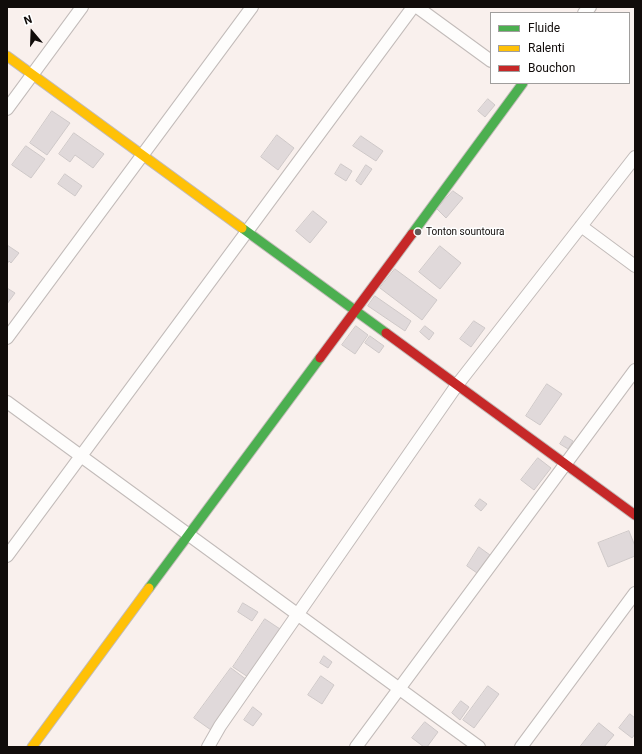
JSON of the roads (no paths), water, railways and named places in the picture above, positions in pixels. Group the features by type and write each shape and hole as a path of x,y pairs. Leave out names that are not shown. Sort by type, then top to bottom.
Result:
{"street":[{"path":"7,109 82,7"},
{"path":"7,338 252,7"},
{"path":"7,556 413,7"},
{"path":"417,7 490,60"},
{"path":"7,56 635,515"},
{"path":"32,747 521,84"},
{"path":"208,747 220,726 457,384 635,157"},
{"path":"581,226 635,266"},
{"path":"356,747 635,370"},
{"path":"7,402 479,747"},
{"path":"521,747 635,593"}],"place":[{"name":"Tonton sountoura","path":"418,232"}]}
